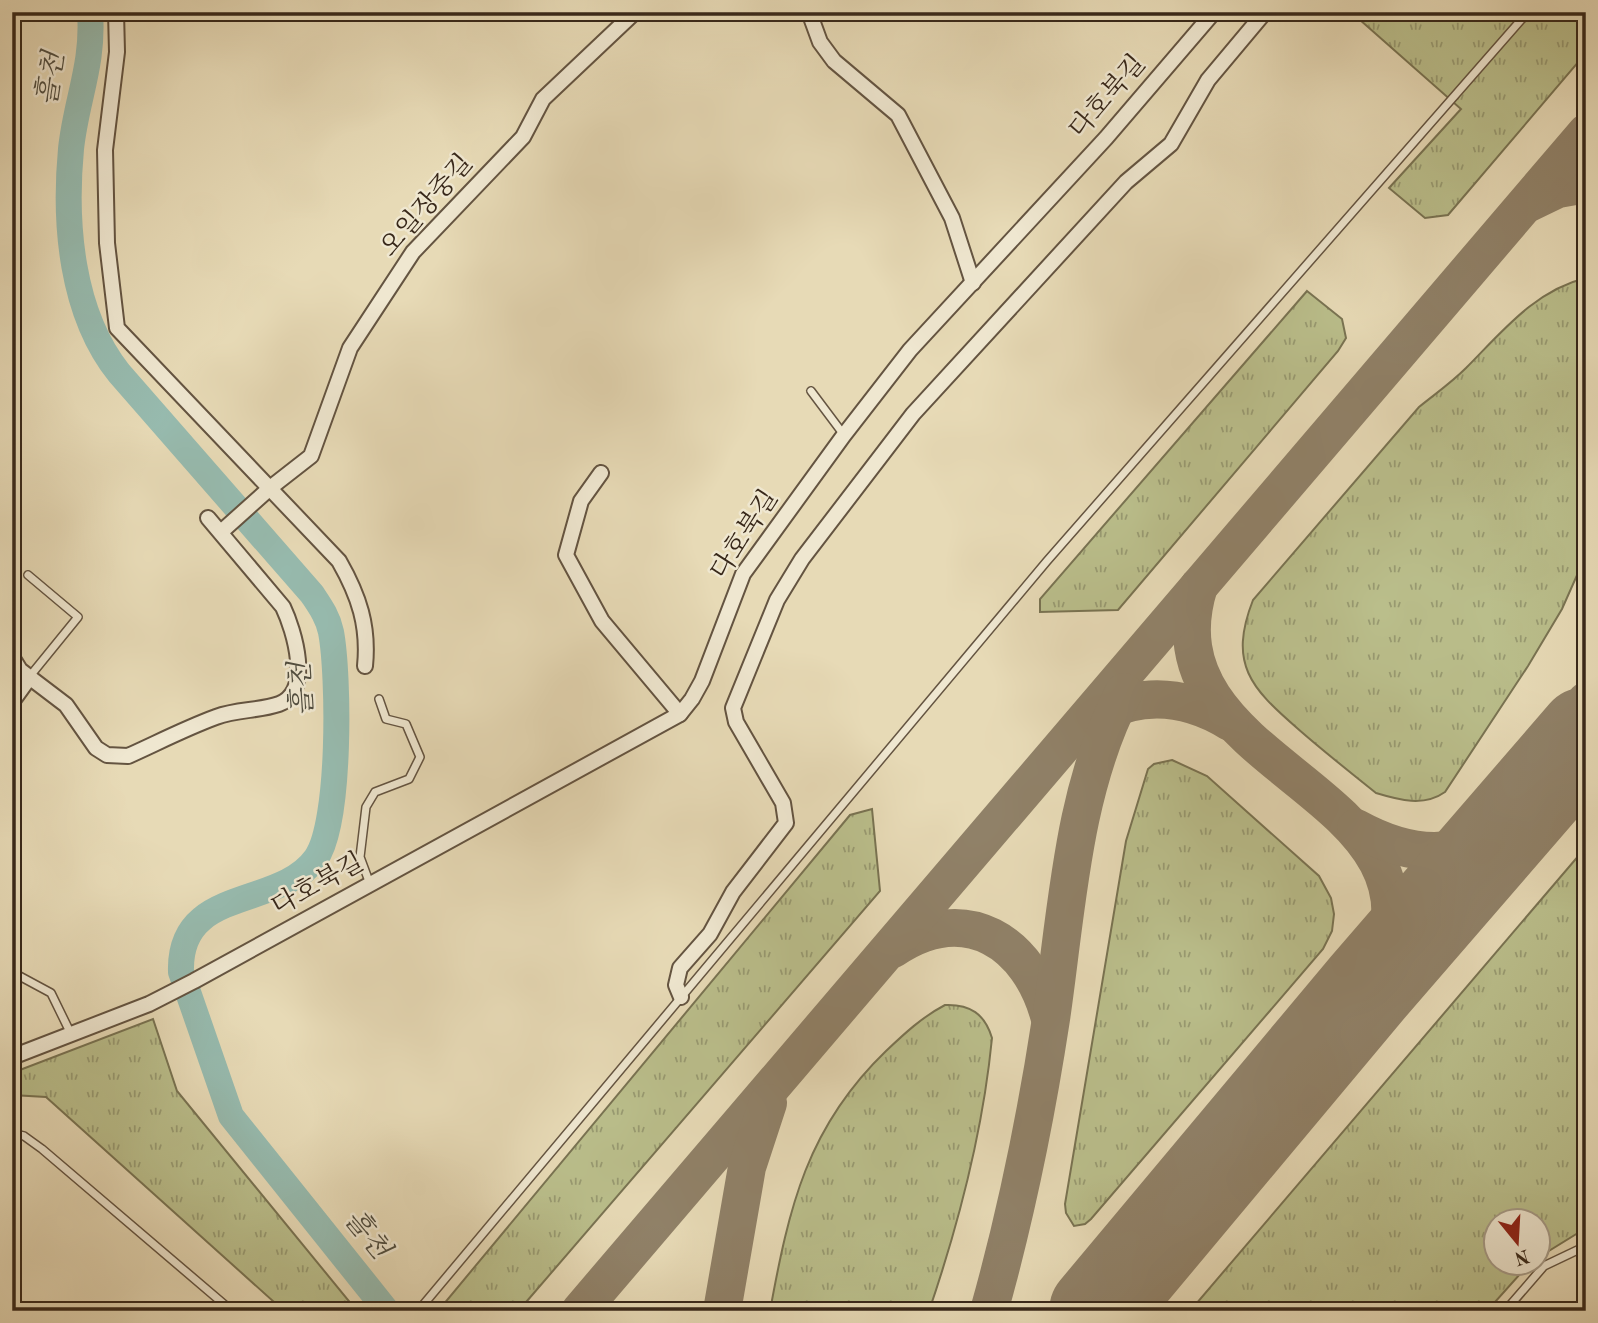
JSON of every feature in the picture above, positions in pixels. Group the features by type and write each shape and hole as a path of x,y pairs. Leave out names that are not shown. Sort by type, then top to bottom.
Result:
{"street":[{"path":"116,12 117,52 104,150 107,243 117,328 131,346 323,541 352,583 361,605 365,626 365,666"},
{"name":"오일장중길","path":"220,532 311,456 350,348 413,252 523,137 543,99 635,12"},
{"path":"809,12 820,42 834,61 898,115 952,218 973,283"},
{"name":"다호북길","path":"71,1035 149,1004 194,981 680,714 702,681 743,574 844,435 910,350 1107,138 1214,12"},
{"path":"681,997 676,985 680,968 710,934 733,892 786,823 783,803 736,722 733,708 777,600 802,559 914,414 1126,182 1171,144 1208,80 1265,12"},
{"path":"601,473 582,501 566,555 602,621 680,714"},
{"path":"12,657 30,677 66,705 96,748 118,757 128,756 217,716 273,706 290,698 295,691 298,653 289,619 283,607 208,518"},
{"path":"12,702 30,677"},
{"path":"12,1057 71,1035"}],"lane":[{"path":"418,1311 1047,561 1528,12"},
{"path":"811,391 844,435"},
{"path":"28,575 78,617 30,677"},
{"path":"369,884 360,857 366,807 374,792 409,779 420,757 406,724 386,719 379,699"},
{"path":"12,972 51,993 71,1035"},
{"path":"12,1133 24,1136 42,1149 232,1311"},
{"path":"1505,1311 1544,1266 1586,1246"}],"green space":[{"path":"1351,12 1586,12 1586,53 1448,215 1425,218 1389,188 1461,109"},
{"path":"1586,278 1586,555 1562,609 1445,792 1420,801 1402,800 1376,793 1281,714 1256,687 1248,673 1243,641 1253,600 1419,407 1460,373 1520,314 1551,292"},
{"path":"1307,291 1342,319 1346,338 1338,351 1118,610 1040,612 1040,599"},
{"path":"1172,760 1207,776 1319,876 1331,898 1334,914 1332,931 1323,949 1091,1219 1085,1224 1074,1226 1066,1213 1065,1204 1126,841 1148,769 1154,764"},
{"path":"872,809 880,891 527,1301 518,1311 438,1311 850,815"},
{"path":"1586,847 1586,1228 1552,1249 1552,1208 1482,1208 1482,1278 1516,1278 1487,1311 1190,1311"},
{"path":"945,1005 962,1006 975,1012 985,1023 992,1038 976,1142 950,1244 929,1311 770,1311 794,1203 820,1139 837,1109 886,1051"},
{"path":"153,1019 177,1091 357,1311 284,1311 46,1097 12,1095 12,1073"}],"waterway":[{"name":"흘천","path":"90,12 87,66 73,131 69,177 70,237 74,266 90,323 119,373 312,594 328,621 334,653 334,782 324,840 316,858 299,874 279,886 213,911 196,925 184,944 181,972 231,1116 387,1311"}],"taxiway":[{"path":"580,1311 1586,133"},
{"path":"1529,203 1558,189 1586,184"},
{"path":"1199,586 1194,650 1216,701 1255,744 1347,823 1380,867 1390,920 1368,987"},
{"path":"989,1311 1017,1202 1039,1092 1067,894 1082,810 1107,730 1124,692"},
{"path":"1102,713 1135,702 1167,700 1199,707 1230,722"},
{"path":"1513,817 1586,701"},
{"path":"1356,828 1405,848 1422,851 1456,849 1473,844 1496,831 1530,798"},
{"path":"893,949 920,935 946,928 969,929 991,937 1011,950 1027,969 1041,992 1050,1019"},
{"path":"722,1311 747,1167 768,1103"}],"runway":[{"path":"1097,1311 1368,987 1586,735"}]}
